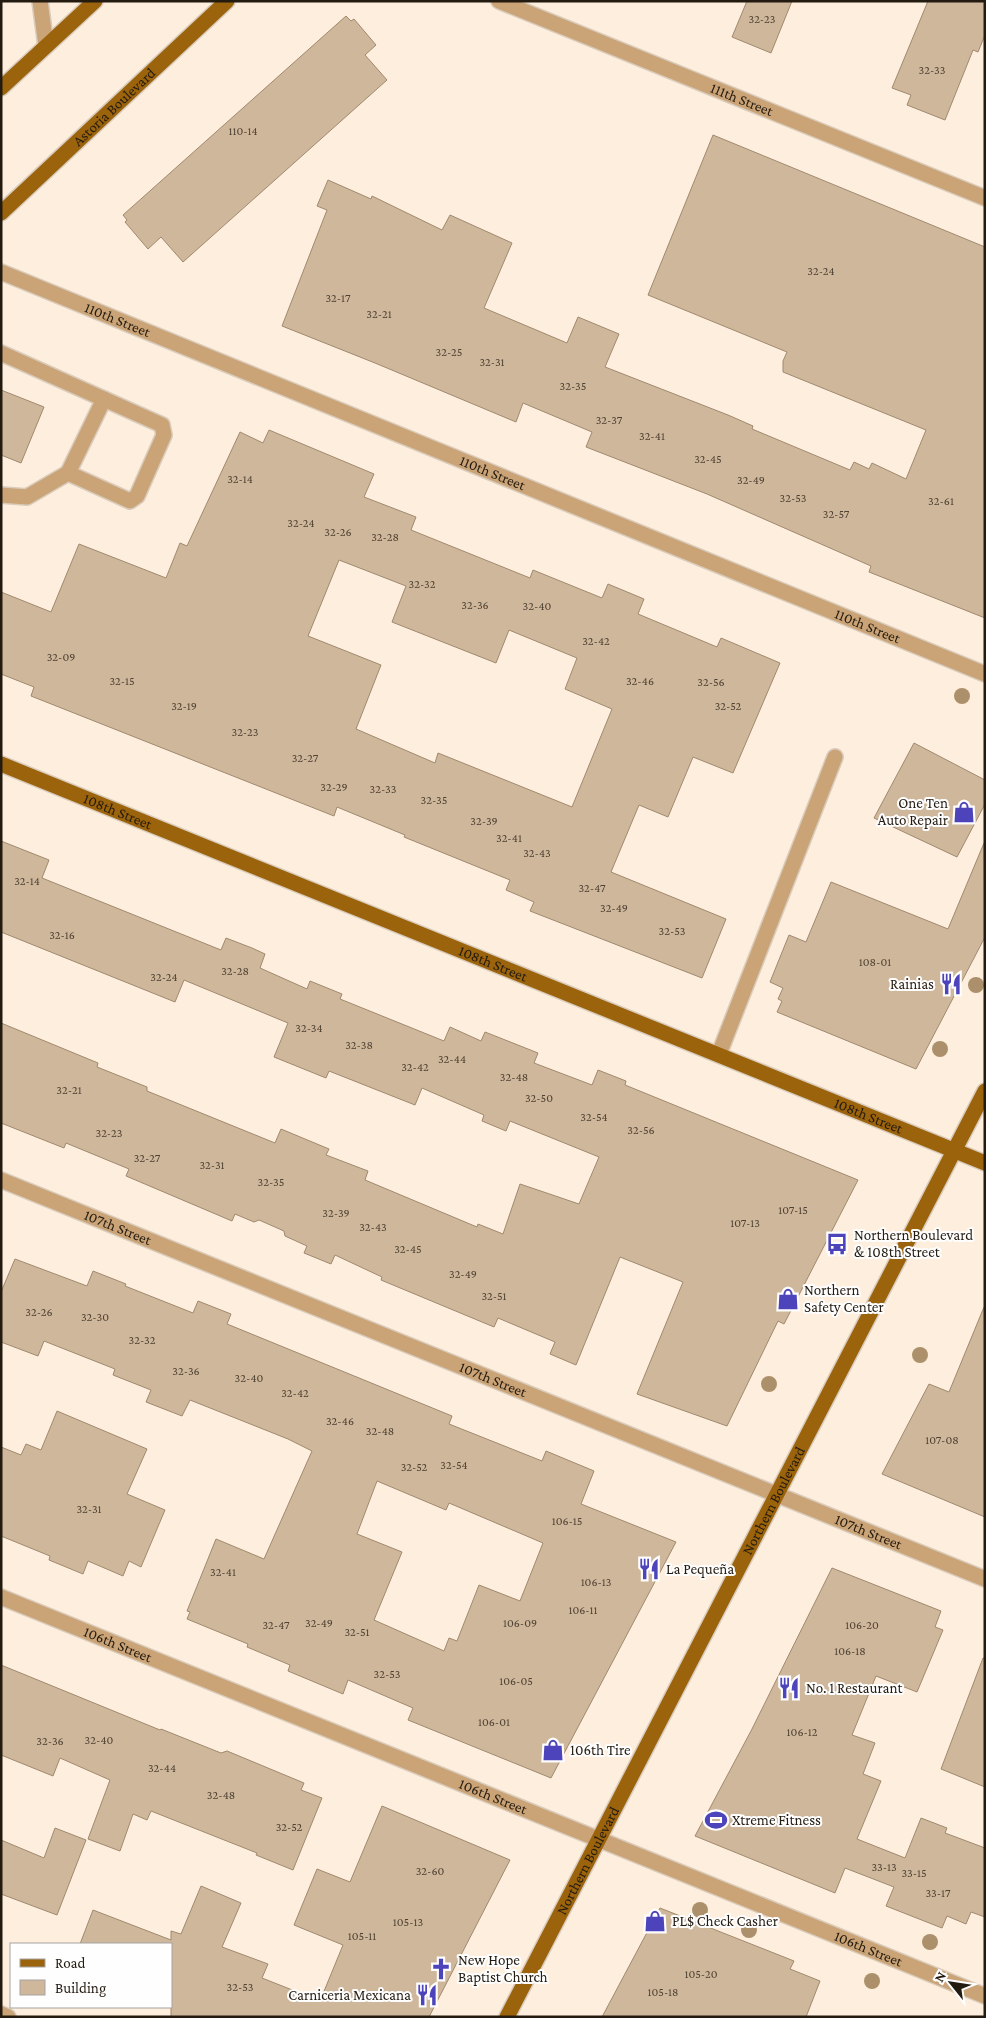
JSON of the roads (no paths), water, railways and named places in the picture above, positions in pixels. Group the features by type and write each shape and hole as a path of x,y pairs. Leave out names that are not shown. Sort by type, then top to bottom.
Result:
{"main road":[{"path":"1,88 95,1"},
{"name":"Astoria Boulevard","path":"1,213 227,1"},
{"name":"108th Street","path":"1,764 985,1163"},
{"name":"Northern Boulevard","path":"507,2017 985,1091"}],"street":[{"path":"40,1 46,46"},
{"name":"111th Street","path":"499,1 985,198"},
{"name":"110th Street","path":"1,272 985,674"},
{"path":"1,353 162,426 164,435 137,496 130,501 68,473"},
{"path":"1,495 27,497 68,473 104,399"},
{"path":"719,1054 835,757"},
{"name":"107th Street","path":"1,1180 985,1579"},
{"name":"106th Street","path":"1,1597 985,1996"},
{"path":"1,2014 8,2017"}],"place":[{"name":"One Ten Auto Repair","path":"964,812"},
{"name":"Rainias","path":"951,984"},
{"name":"Northern Boulevard & 108th Street","path":"837,1244"},
{"name":"Northern Safety Center","path":"788,1299"},
{"name":"La Pequeña","path":"649,1569"},
{"name":"No. 1 Restaurant","path":"789,1688"},
{"name":"106th Tire","path":"553,1750"},
{"name":"Xtreme Fitness","path":"716,1820"},
{"name":"PL$ Check Casher","path":"655,1921"},
{"name":"New Hope Baptist Church","path":"441,1969"},
{"name":"Carniceria Mexicana","path":"427,1995"}]}
